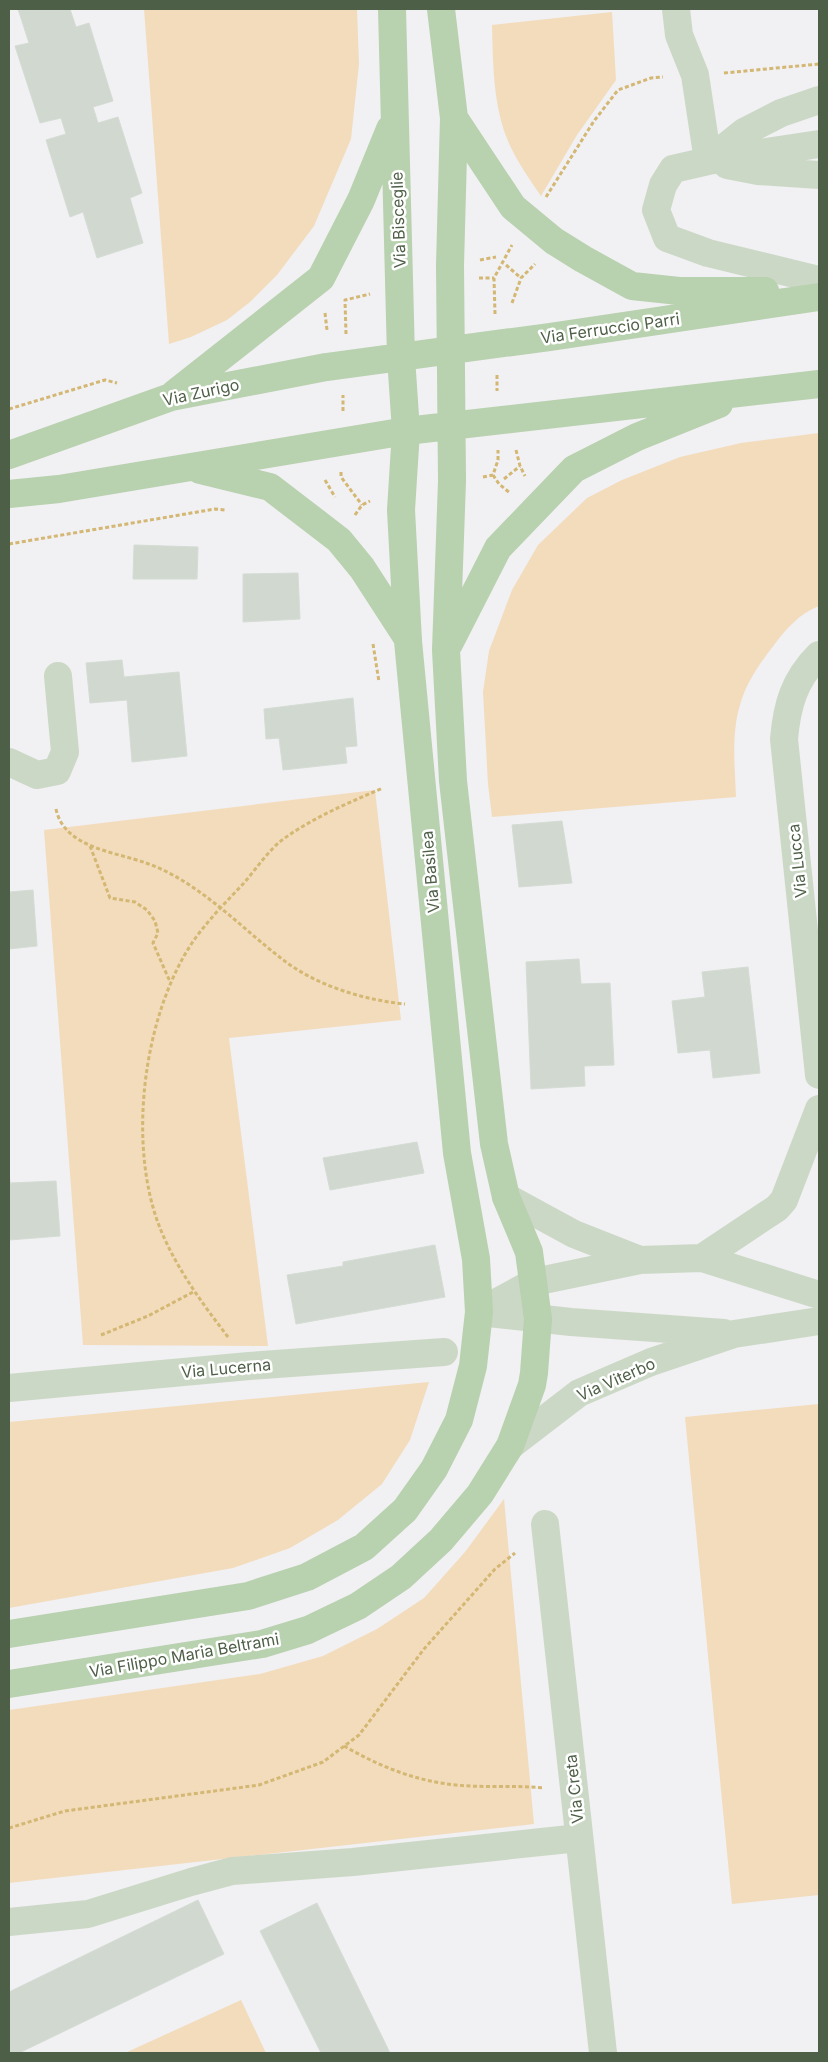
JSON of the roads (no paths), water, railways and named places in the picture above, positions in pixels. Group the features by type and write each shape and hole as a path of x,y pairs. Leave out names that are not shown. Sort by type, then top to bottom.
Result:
{"main road":[{"name":"Via Bisceglie","path":"392,9 401,356 406,430"},
{"path":"441,9 454,118 450,265 452,424"},
{"path":"171,397 321,278 361,200 394,118"},
{"path":"454,118 513,207 554,241 582,259 632,286 679,291 819,291"},
{"name":"Via Ferruccio Parri","path":"401,356 451,351 819,297"},
{"name":"Via Zurigo","path":"9,455 171,397 326,367 401,356"},
{"path":"9,494 59,489 406,430 819,384"},
{"path":"446,650 498,548 574,469 637,437 754,390"},
{"name":"Via Basilea","path":"452,424 446,650 453,781 494,1144 506,1197 529,1252 538,1319"},
{"name":"Via Basilea","path":"406,430 401,502 408,641 457,1153 476,1259 479,1312"},
{"path":"189,468 270,487 339,540 362,568 408,641"},
{"path":"9,1634 248,1596 308,1577 364,1547 405,1510 434,1469 459,1420 473,1366 479,1312"},
{"name":"Via Filippo Maria Beltrami","path":"9,1684 262,1644 317,1626 358,1606 401,1577 441,1540 480,1494 510,1446 532,1385 538,1319"}],"street":[{"path":"676,9 679,35 695,75 708,161"},
{"path":"708,161 744,132 781,113 819,100"},
{"path":"819,144 708,161 673,169 663,185 656,210 667,238 708,253 819,280"},
{"path":"708,161 758,171 819,174"},
{"name":"Via Lucca","path":"819,655 802,676 790,700 784,739 819,1075"},
{"path":"9,762 38,776 58,772 65,752 58,676"},
{"path":"702,1258 777,1208 784,1200 819,1109"},
{"path":"506,1197 574,1234 640,1260"},
{"path":"479,1312 534,1282 640,1260 702,1258 819,1295"},
{"path":"479,1312 538,1319"},
{"name":"Via Viterbo","path":"538,1319 734,1334"},
{"name":"Via Viterbo","path":"510,1446 578,1393 651,1362 734,1334 819,1321"},
{"name":"Via Lucerna","path":"9,1388 249,1366 444,1352"},
{"name":"Via Creta","path":"545,1524 603,2053"},
{"path":"9,1922 88,1914 232,1871 353,1862 580,1838"}]}
